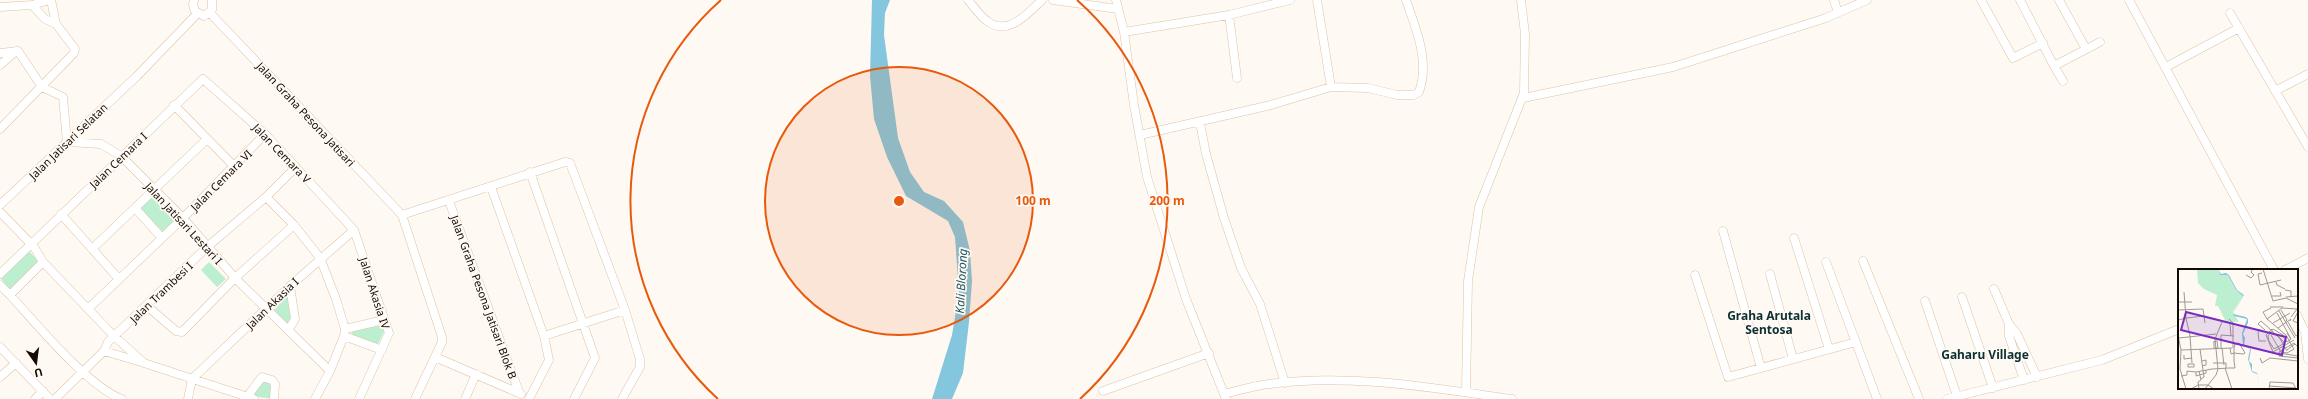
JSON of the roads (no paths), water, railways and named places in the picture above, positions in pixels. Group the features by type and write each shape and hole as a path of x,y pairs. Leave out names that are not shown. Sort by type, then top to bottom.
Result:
{"street":[{"path":"0,7 32,5 50,0 56,24 75,49 74,53 0,129"},
{"path":"194,0 193,8 197,14 204,16 210,13 214,6 212,0"},
{"path":"968,0 986,21 997,26 1007,27 1015,24 1042,0"},
{"path":"1053,0 1118,9"},
{"path":"1116,0 1124,32 1148,177 1186,300 1209,353 1225,396 1269,384 1333,380 1466,392 1494,398 1512,399"},
{"path":"1124,32 1229,15 1290,0"},
{"path":"1317,0 1331,87"},
{"path":"1140,135 1200,123 1271,106 1331,87 1368,88 1397,95 1414,94 1419,92 1422,81 1422,48 1406,0"},
{"path":"1466,392 1468,281 1479,207 1523,98 1525,34 1521,0"},
{"path":"1834,0 1838,13"},
{"path":"1523,98 1673,67 1761,40 1838,13 1867,0"},
{"path":"1981,0 2013,58 2042,43"},
{"path":"2020,0 2063,81"},
{"path":"2059,0 2086,48"},
{"path":"2129,0 2273,269"},
{"path":"32,5 46,20 56,24"},
{"name":"Jalan Graha Pesona Jatisari","path":"210,13 402,215 442,337 435,357 415,399"},
{"path":"2230,13 2274,91 2308,146"},
{"name":"Jalan Jatisari Selatan","path":"0,206 137,76 197,14"},
{"path":"1229,15 1237,78"},
{"path":"2166,67 2239,28"},
{"path":"2054,66 2100,42"},
{"path":"18,50 42,87 63,97 67,142"},
{"path":"0,53 18,50"},
{"path":"0,65 18,50"},
{"path":"2274,91 2308,74"},
{"name":"Jalan Cemara I","path":"0,274 200,80 206,80"},
{"name":"Jalan Cemara V","path":"206,80 266,134 354,230"},
{"path":"174,105 234,166"},
{"path":"1200,123 1224,218 1241,268 1260,304 1285,383"},
{"name":"Jalan Cemara VI","path":"89,308 183,218 266,134"},
{"path":"92,249 207,139"},
{"name":"Jalan Jatisari Lestari I","path":"67,142 101,144 121,156 183,218 235,278 289,329 330,371"},
{"path":"402,215 491,187 530,172 565,162 572,166 625,310 640,359 640,366 622,399"},
{"name":"Jalan Trambesi I","path":"54,399 104,351 108,342 114,336 207,247 266,197 296,168"},
{"path":"530,172 595,358 574,399"},
{"path":"435,357 476,374 517,396 528,399 549,360 544,336 491,187"},
{"path":"266,197 294,225 320,258 336,299 345,332 330,371 315,399"},
{"name":"Jalan Graha Pesona Jatisari Blok B","path":"449,201 517,396"},
{"path":"135,208 162,238"},
{"path":"0,212 31,244 44,262 114,336 144,362"},
{"path":"61,214 119,279"},
{"path":"147,306 180,332 235,278 294,225"},
{"name":"Jalan Akasia I","path":"192,379 320,258 354,230"},
{"name":"Jalan Akasia IV","path":"354,230 388,333 382,350 359,399"},
{"path":"1723,231 1761,368"},
{"path":"1794,238 1829,349"},
{"path":"2287,269 2308,258"},
{"path":"1863,261 1919,399"},
{"path":"10,295 44,262"},
{"path":"1826,262 1877,399"},
{"path":"1770,274 1793,359"},
{"path":"1695,275 1728,376 1856,342"},
{"path":"0,284 83,372 107,393 122,399"},
{"path":"289,329 295,319 290,286"},
{"path":"1994,289 2009,324 2017,334 2037,377"},
{"path":"1962,297 1993,388"},
{"path":"1925,301 1957,396"},
{"path":"544,336 625,310"},
{"path":"2298,317 2305,332 2308,359"},
{"path":"345,332 384,320"},
{"path":"2009,324 2009,336 2024,380"},
{"path":"1947,399 2102,360 2178,329"},
{"path":"345,332 382,350"},
{"path":"0,347 44,391 50,399"},
{"path":"104,351 144,362 251,398 262,377 272,380 275,384 274,399"},
{"path":"1103,391 1209,353"},
{"path":"0,377 16,363"},
{"path":"465,399 476,374"},
{"path":"188,399 192,379"},
{"path":"35,399 44,391"}],"water":[{"name":"Kali Blorong","path":"872,0 890,0 885,13 884,35 898,138 910,172 924,192 944,201 963,222 970,251 972,281 963,373 952,399 932,399 952,335 959,293 955,237 948,221 906,196 887,157 874,119 870,76"}],"district":[{"name":"Graha Arutala Sentosa","path":"1769,322"},
{"name":"Gaharu Village","path":"1985,354"}]}
